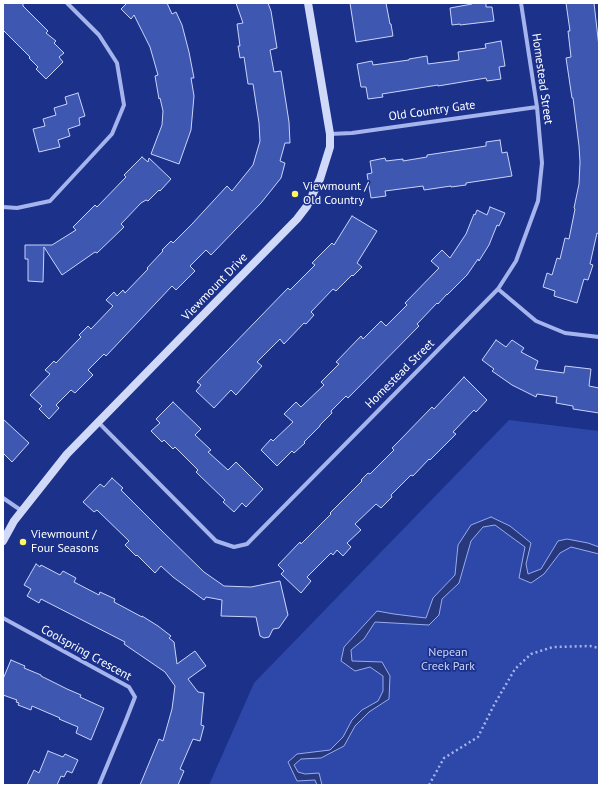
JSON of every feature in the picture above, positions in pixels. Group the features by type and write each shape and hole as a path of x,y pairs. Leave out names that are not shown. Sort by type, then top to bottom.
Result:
{"street":[{"path":"3,207 17,208 50,200 112,134 124,105 117,63 99,34 67,3"},
{"name":"Viewmount Drive","path":"3,541 14,521 67,454 297,219 307,206 320,179 330,147 330,134 308,3"},
{"name":"Homestead Street","path":"99,423 216,541 234,547 247,544 498,289 516,261 538,201 542,163 537,107 521,3"},
{"name":"Old Country Gate","path":"330,134 352,133 537,107"},
{"path":"498,289 536,321 566,333 599,337"},
{"path":"3,498 22,511"},
{"name":"Coolspring Crescent","path":"3,618 129,687 135,697 99,785"}],"path":[{"path":"429,785 444,758 478,737 494,705 515,669 531,654 553,647 590,646 599,648"}],"green space":[{"name":"Nepean Creek Park","path":"509,420 599,431 599,785 209,785 254,683"}],"shaded area":[{"path":"491,517 510,526 531,543 526,564 528,574 541,569 558,541 567,539 588,543 599,547 599,554 571,547 560,553 544,574 531,583 519,578 525,547 495,525 483,527 471,541 459,583 442,599 439,615 429,625 375,622 364,639 351,650 352,661 382,662 390,676 389,699 369,712 355,726 344,746 321,758 301,759 294,765 298,772 305,774 319,773 322,785 317,785 315,780 297,781 288,762 297,754 330,750 343,737 352,720 362,710 378,701 383,691 383,676 370,667 355,671 341,661 344,647 377,611 426,618 433,598 455,575 458,545 471,525"}],"building":[{"path":"3,3 23,3 23,6 48,31 46,33 56,41 54,43 64,53 59,57 63,62 46,79 36,69 38,67 29,58 30,57 3,30"},
{"path":"127,3 167,3 172,14 176,12 182,25 194,78 191,78 194,96 191,130 179,164 151,154 162,125 163,111 160,98 159,99 155,76 158,75 150,47 134,15 131,19 121,9"},
{"path":"236,3 268,3 271,11 277,48 270,50 274,72 281,71 289,122 290,143 285,143 280,161 285,163 281,178 261,203 211,255 206,250 190,266 195,271 176,290 172,286 106,356 104,354 88,370 93,375 75,393 71,390 56,405 59,408 49,419 39,409 42,406 30,395 50,374 45,370 54,361 56,363 81,337 79,335 88,326 91,329 113,306 106,300 114,292 117,296 123,290 125,293 148,269 147,268 171,241 173,243 227,186 232,191 253,165 260,141 259,123 253,84 248,84 244,57 240,58 237,24 243,23"},
{"path":"350,3 386,3 393,36 356,42"},
{"path":"471,3 486,3 486,7 492,7 494,21 452,25 450,8 472,4"},
{"path":"566,3 594,3 599,47 599,234 597,233 590,264 593,265 588,280 584,279 577,303 554,296 555,291 543,287 547,273 552,275 557,258 560,259 565,238 569,239 579,184 579,146 566,58 571,57 568,31 570,31"},
{"path":"501,41 505,66 499,67 501,79 487,81 486,78 438,85 382,94 383,97 368,99 366,87 361,87 357,64 372,61 373,65 427,56 428,64 459,60 458,52 486,48 485,44"},
{"path":"78,93 85,116 79,118 80,125 68,129 70,136 58,140 60,147 39,152 33,129 45,126 43,119 56,115 54,108 67,104 65,97"},
{"path":"500,140 502,153 507,152 512,176 466,183 466,185 451,187 424,190 423,186 385,191 386,196 371,198 367,174 372,173 370,161 385,158 386,161 403,159 403,161 427,157 427,155 486,146 486,142"},
{"path":"142,157 148,162 149,158 171,179 148,201 146,200 141,203 121,224 124,227 97,253 95,252 62,275 44,247 43,282 28,281 28,259 25,259 25,245 52,245 76,230 73,227 95,205 97,207 126,177 124,175"},
{"path":"490,207 505,213 499,226 497,225 489,245 479,261 478,259 467,275 438,304 437,303 417,324 419,326 348,398 346,396 331,411 332,413 304,442 305,443 294,453 292,451 277,466 261,450 271,439 273,441 293,422 284,414 296,402 301,407 324,385 321,382 339,364 336,362 361,336 363,339 381,321 386,326 407,305 405,303 439,268 431,261 442,250 450,258 466,234 477,210 487,215"},
{"path":"352,216 377,231 357,263 362,267 336,291 333,289 311,312 314,315 306,324 304,323 284,344 280,339 257,362 262,366 236,395 231,390 214,408 196,391 201,385 197,382 288,288 290,290 315,265 312,263 332,243 334,245"},
{"path":"496,340 506,347 512,340 524,348 521,352 538,361 535,369 564,373 565,366 591,369 589,386 599,388 599,413 573,409 573,406 556,403 557,397 537,394 536,397 512,385 492,371 494,369 482,360"},
{"path":"464,377 487,400 476,412 474,410 453,432 456,434 413,476 411,475 391,495 392,497 381,508 376,504 355,524 361,530 347,543 351,547 343,556 337,550 333,555 331,553 307,577 311,581 301,593 281,574 284,571 278,565 300,542 301,544 331,514 330,513 362,481 361,480 368,473 370,474 394,450 392,448 432,407 434,409"},
{"path":"173,402 201,429 195,435 211,450 208,452 228,470 236,462 263,489 246,507 242,503 234,512 223,502 225,500 196,472 198,470 175,447 173,449 164,440 162,442 151,431 160,423 156,419"},
{"path":"3,419 29,443 12,462 3,453"},
{"path":"112,478 123,488 121,490 204,572 224,586 251,587 280,581 288,615 279,628 273,629 269,637 264,638 260,636 256,617 221,616 222,600 206,597 204,600 161,566 155,573 137,555 136,556 125,545 129,541 97,510 94,512 83,502 100,484 104,487"},
{"path":"36,564 60,575 63,571 76,578 74,582 99,595 100,592 115,599 114,602 158,626 171,636 169,638 174,642 177,664 195,651 206,666 188,679 198,692 204,693 201,725 204,726 200,741 193,739 180,769 184,771 178,785 140,785 159,739 163,741 172,709 175,686 165,672 124,644 125,642 41,599 39,603 27,596 31,589 24,585"},
{"path":"11,660 25,666 24,668 81,695 80,697 104,708 91,740 76,733 78,727 32,706 31,710 18,705 19,703 16,702 17,700 3,695 3,679"},
{"path":"48,751 63,757 65,754 78,760 72,773 67,771 64,777 61,776 57,785 27,785 34,770 39,773"}],"place":[{"name":"Viewmount / Old Country","path":"295,194"},
{"name":"Viewmount / Four Seasons","path":"23,542"}]}
